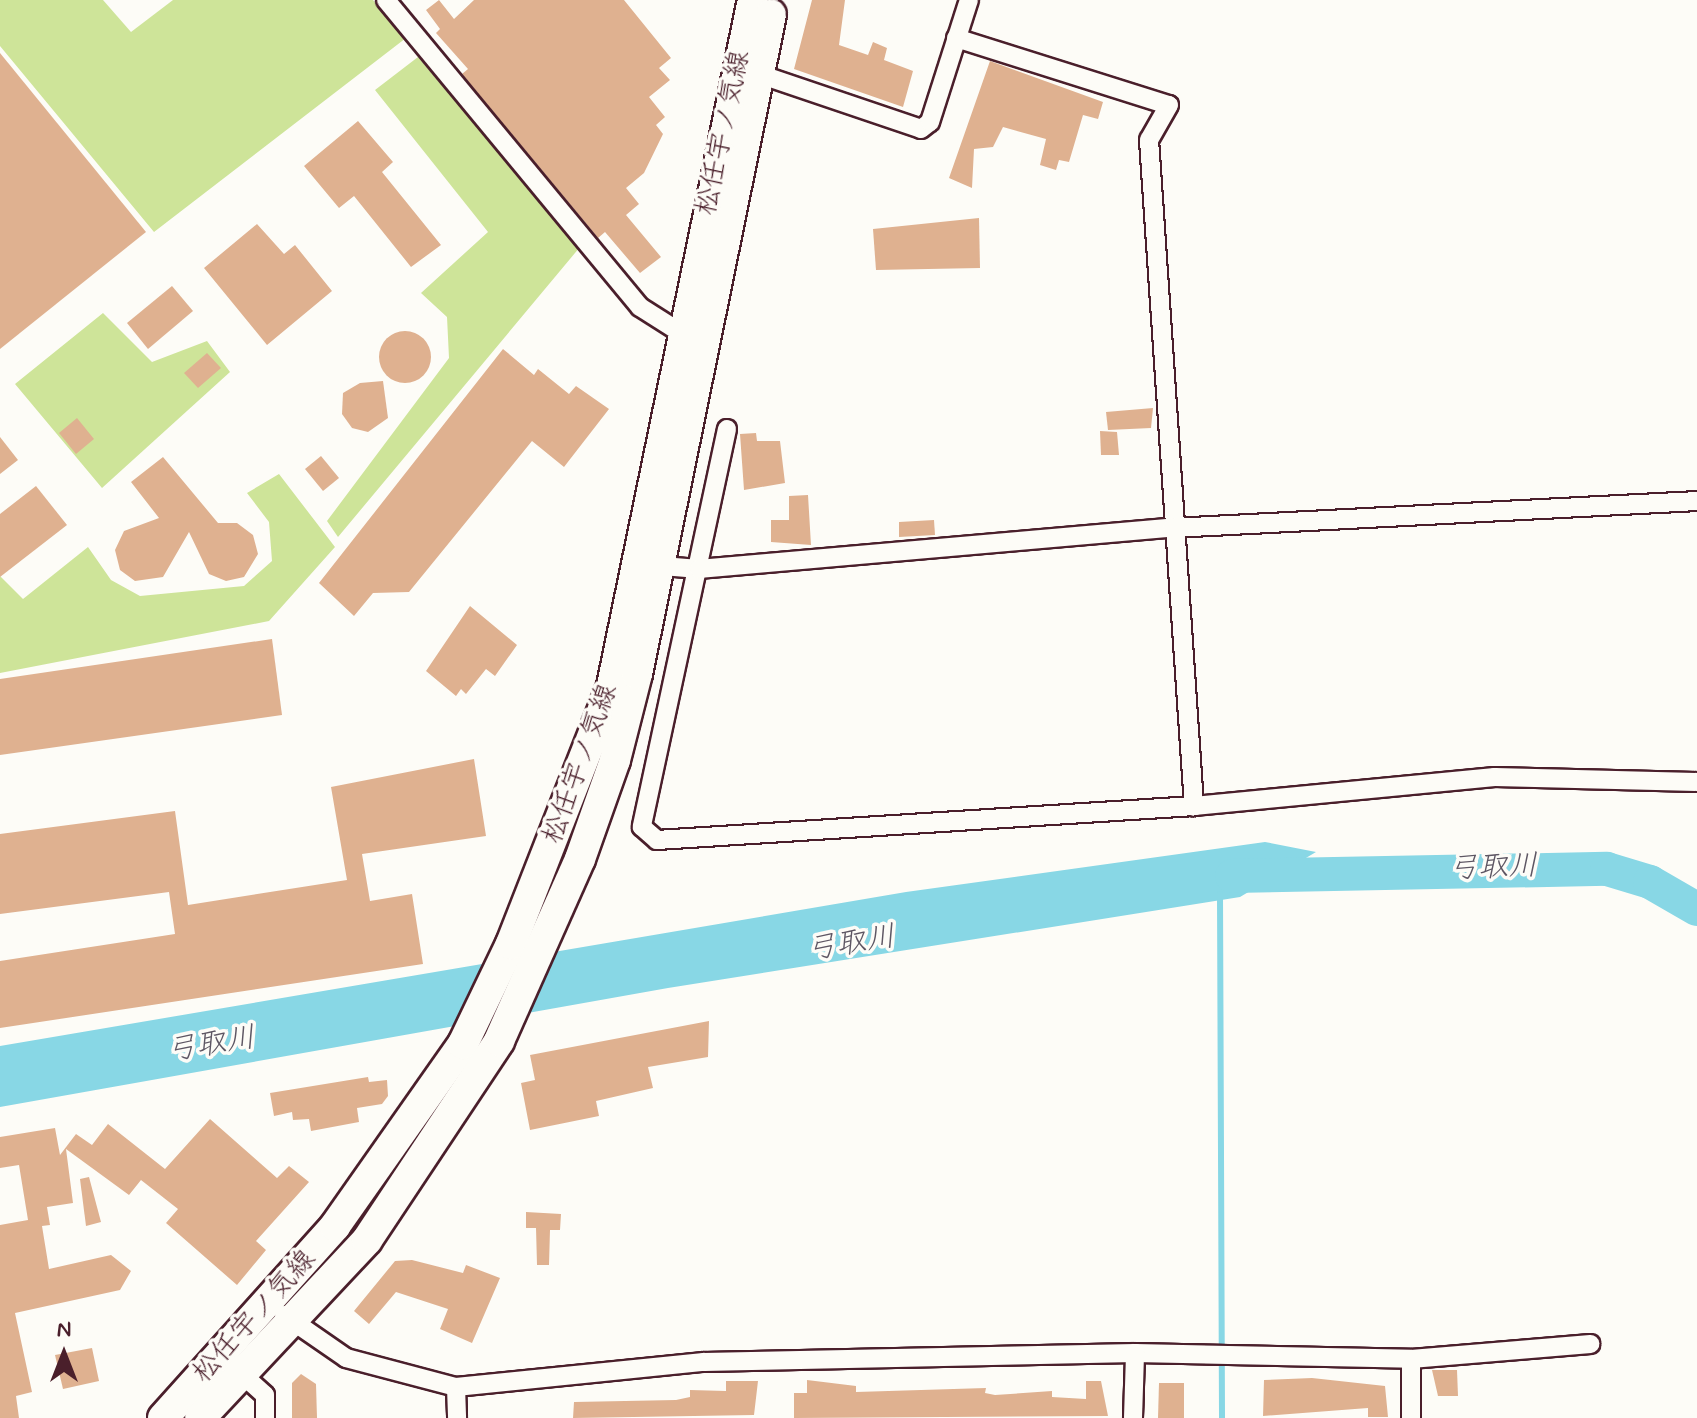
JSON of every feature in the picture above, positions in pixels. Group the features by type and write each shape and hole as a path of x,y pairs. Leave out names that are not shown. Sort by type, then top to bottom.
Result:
{"main road":[{"name":"松任宇ノ気線","path":"749,71 753,0"},
{"name":"松任宇ノ気線","path":"163,1418 293,1323 367,1240 473,1081 545,946 615,760 692,338 749,71 773,0"},
{"name":"松任宇ノ気線","path":"200,1418 269,1303 335,1226 435,1087 511,944 612,686 650,565"}],"street":[{"path":"386,0 640,307 692,338"},
{"path":"749,71 921,129 930,122 969,0"},
{"path":"956,38 1169,105 1149,140 1172,528 1194,806"},
{"path":"727,429 642,827 657,840 1194,806 1495,777 1697,782"},
{"path":"650,565 699,569 1172,528 1697,501"},
{"path":"269,1303 346,1358 456,1387 704,1362 1135,1353 1411,1359 1590,1344"},
{"path":"1133,1418 1135,1353"},
{"path":"1411,1359 1411,1418"},
{"path":"232,1365 265,1395 265,1418"},
{"path":"456,1387 457,1418"}],"green space":[{"path":"0,0 103,0 131,32 173,0 373,0 406,38 154,232 0,46"},
{"path":"418,57 580,247 338,537 327,521 449,358 447,317 421,293 488,232 375,90"},
{"path":"103,313 152,362 207,341 230,372 102,488 15,384"},
{"path":"279,474 335,547 269,621 0,673 0,576 23,599 88,547 111,580 140,596 244,586 272,561 269,522 247,493"}],"water":[{"path":"1265,842 1316,852 1240,897 668,988 0,1107 0,1046 906,892"}],"building":[{"path":"439,0 454,19 474,0 624,0 671,58 659,68 670,80 649,97 665,117 656,125 663,134 644,173 626,188 639,204 626,215 661,257 640,273 605,232 598,238 462,74 468,69 436,33 440,29 426,10"},
{"path":"812,0 845,0 839,45 868,55 873,42 887,48 884,60 913,71 903,107 794,69"},
{"path":"0,53 146,232 0,349"},
{"path":"990,61 1103,102 1098,119 1083,115 1069,162 1059,160 1056,170 1040,165 1046,139 1003,127 993,147 974,149 972,188 949,178"},
{"path":"358,121 393,162 382,172 441,245 411,267 354,196 339,208 304,166"},
{"path":"979,218 980,268 876,270 873,229"},
{"path":"257,224 284,254 295,245 332,291 267,345 204,268"},
{"path":"172,286 193,311 148,349 127,323"},
{"path":"405,331 424,338 431,357 424,376 405,383 386,376 379,357 386,338"},
{"path":"503,349 534,375 538,369 569,394 576,386 609,409 564,467 532,441 409,592 373,593 354,616 319,583"},
{"path":"207,353 221,368 198,388 184,373"},
{"path":"383,381 388,418 368,432 352,428 342,414 343,393 360,383"},
{"path":"1153,408 1151,428 1108,430 1106,412"},
{"path":"77,418 94,439 76,454 59,433"},
{"path":"1100,431 1117,432 1119,455 1101,455"},
{"path":"756,433 757,441 780,441 785,483 744,490 740,434"},
{"path":"0,437 18,460 0,474"},
{"path":"321,456 339,478 323,491 305,469"},
{"path":"163,457 218,523 237,523 253,535 258,554 244,577 226,581 209,574 189,532 163,577 135,581 120,570 115,550 124,531 159,518 131,482"},
{"path":"36,486 67,525 0,577 0,514"},
{"path":"808,495 811,545 771,542 771,520 789,520 789,496"},
{"path":"934,520 935,535 899,537 899,522"},
{"path":"470,606 517,645 495,676 486,669 466,694 461,689 456,696 426,671"},
{"path":"272,639 282,715 0,755 0,679"},
{"path":"474,759 486,836 362,854 370,901 412,894 423,964 0,1028 0,961 175,934 169,892 0,914 0,834 175,811 188,905 347,880 331,787"},
{"path":"709,1021 708,1057 648,1067 653,1088 596,1101 599,1116 530,1130 521,1083 535,1080 530,1055"},
{"path":"368,1077 369,1082 387,1080 388,1096 382,1104 357,1108 359,1122 311,1131 309,1119 293,1120 292,1112 274,1116 270,1093"},
{"path":"210,1119 277,1178 289,1166 309,1182 256,1241 266,1250 237,1285 166,1223 178,1209 141,1180 129,1195 66,1149 73,1203 47,1207 50,1225 42,1226 49,1269 111,1255 131,1271 120,1290 15,1313 32,1392 16,1396 19,1418 0,1418 0,1225 28,1220 19,1165 0,1168 0,1137 55,1128 60,1155 76,1134 92,1145 108,1124 165,1169"},
{"path":"89,1177 101,1222 86,1226 80,1179"},
{"path":"526,1212 561,1214 560,1230 550,1230 549,1265 537,1265 536,1228 526,1228"},
{"path":"412,1260 463,1273 466,1265 500,1278 472,1343 440,1329 448,1309 396,1292 369,1324 354,1311 395,1261"},
{"path":"92,1348 99,1381 63,1389 55,1355"},
{"path":"1432,1370 1457,1370 1458,1396 1438,1396"},
{"path":"301,1374 316,1384 317,1418 292,1418 292,1383"},
{"path":"1312,1378 1385,1386 1388,1417 1368,1417 1368,1408 1263,1416 1264,1380"},
{"path":"807,1380 856,1386 856,1392 986,1388 985,1393 995,1395 1052,1391 1052,1397 1086,1399 1086,1381 1101,1381 1108,1416 794,1418 794,1393 807,1393"},
{"path":"726,1381 758,1381 754,1415 573,1418 574,1402 676,1400 690,1397 690,1390 726,1391"},
{"path":"1159,1383 1184,1383 1184,1418 1158,1418"}],"waterway":[{"name":"弓取川","path":"1232,876 1607,869 1650,882 1697,909"},
{"path":"1220,894 1222,1418"}]}
